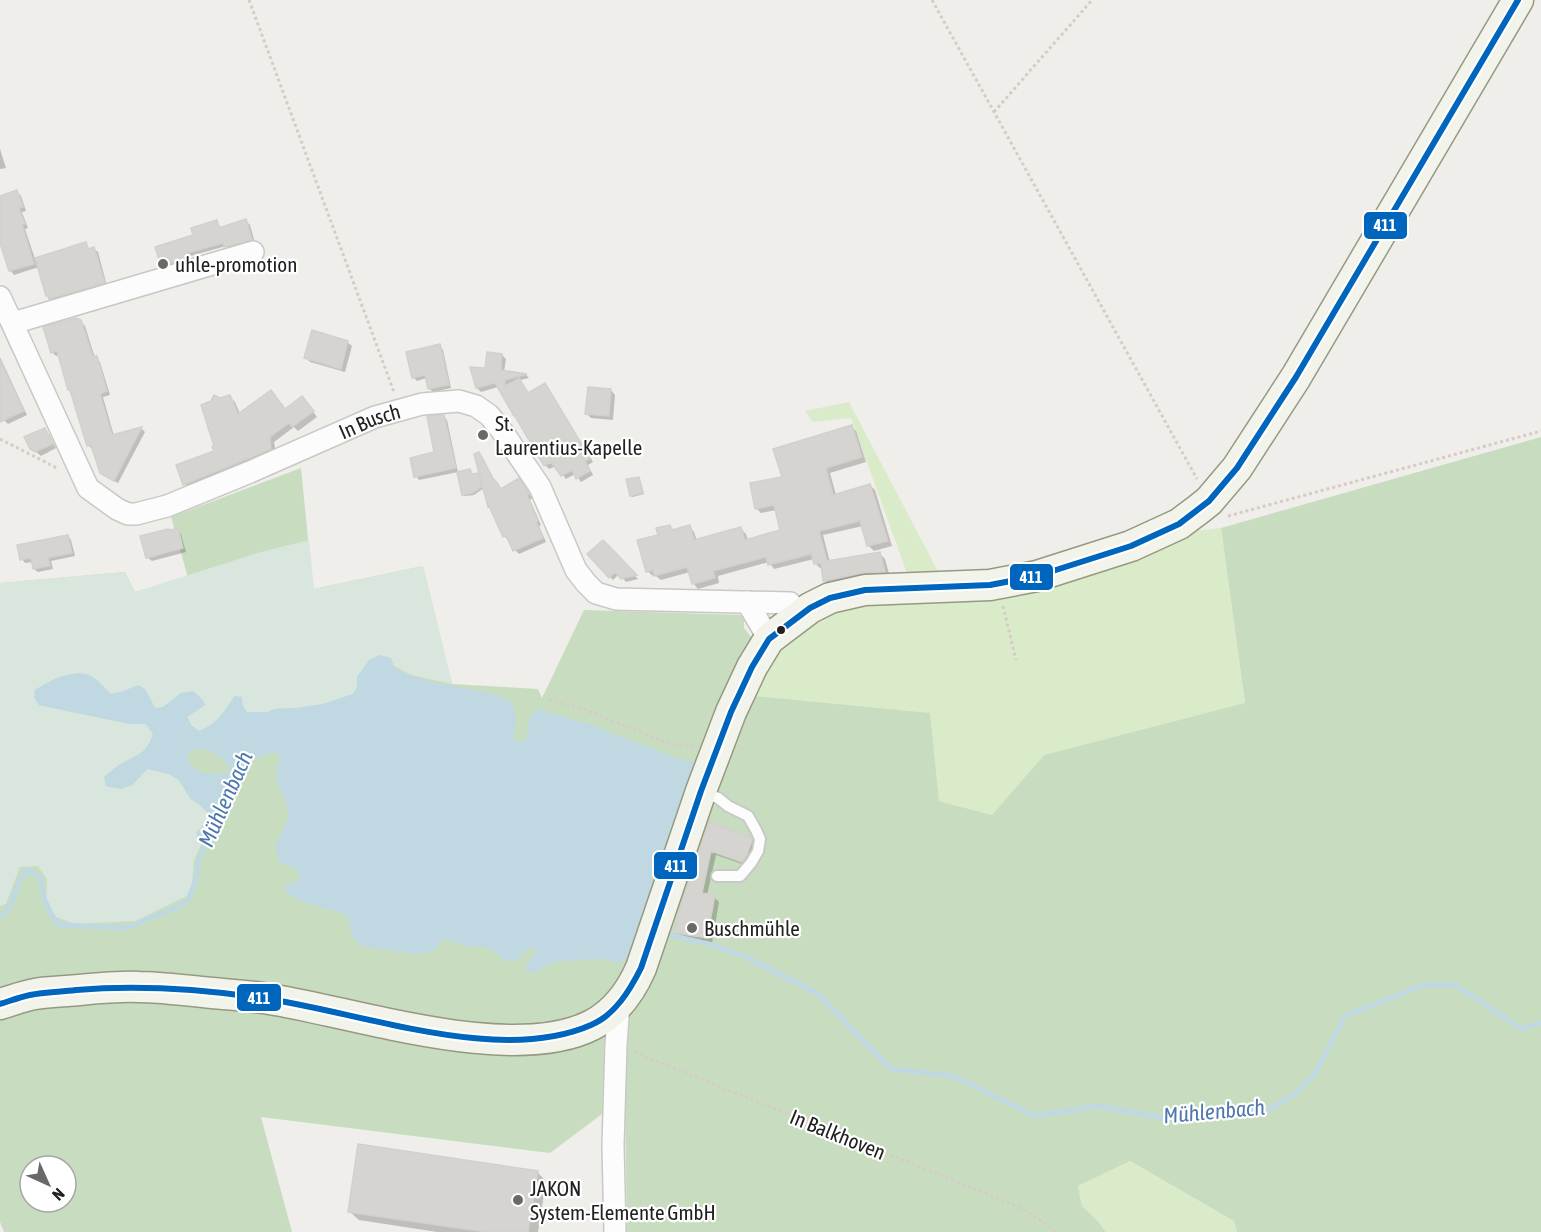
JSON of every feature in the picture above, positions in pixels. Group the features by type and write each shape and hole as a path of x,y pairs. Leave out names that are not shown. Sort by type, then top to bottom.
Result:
{"street":[{"path":"0,1004 35,994 106,987 139,987 274,999 445,1034 495,1040 556,1037 592,1025 619,1003 632,987 641,968 716,751 752,667 769,639 810,608 830,598 865,590 998,584 1037,576 1131,546 1179,524 1209,501 1237,468 1296,377 1518,0"},
{"path":"13,323 253,252"},
{"name":"In Busch","path":"0,297 88,488 117,509 128,514 167,506 375,417 422,404 459,401 476,406 489,416 502,431 540,487 576,570 596,593 616,599 790,603 800,615"},
{"path":"747,602 769,639"},
{"path":"615,1232 612,1145 619,1003"}],"lane":[{"path":"701,791 718,798 748,816 760,839 758,851 740,876 717,876"}],"path":[{"path":"249,0 400,409"},
{"path":"932,0 1209,501 1215,519 1541,431"},
{"path":"994,112 1092,0"},
{"path":"0,439 60,470"},
{"path":"998,584 1016,660"},
{"path":"549,699 583,709 669,744 716,751"},
{"name":"In Balkhoven","path":"616,1045 1007,1202 1025,1210 1055,1232"}],"green space":[{"path":"849,402 942,579 909,579 851,418 813,422 805,411"},
{"path":"1541,437 1541,1232 1237,1232 1234,1221 1130,1161 1078,1186 1082,1206 1106,1232 627,1232 625,1104 606,1111 550,1153 261,1117 292,1232 4,1232 0,1222 0,583 125,572 135,592 188,578 171,517 301,468 313,589 423,566 452,684 538,689 542,698 584,610 744,615 744,628 756,643 743,695 930,713 939,801 992,815 1044,755 1245,703 1221,528"},
{"path":"1221,528 1245,704 1044,755 992,815 939,801 743,695 763,659 815,615 1192,531"},
{"path":"1130,1161 1234,1221 1237,1232 1106,1232 1082,1206 1078,1186"}],"shaded area":[{"path":"309,540 314,589 423,566 452,684 411,675 394,666 390,658 357,677 357,687 353,694 323,704 247,713 235,696 216,721 199,731 191,725 187,717 205,705 181,694 163,707 155,709 151,700 138,685 111,694 89,675 75,674 53,680 35,690 39,705 130,724 146,724 153,734 144,751 116,767 105,777 106,786 121,789 132,785 147,769 169,774 179,780 190,798 212,818 202,826 199,837 205,836 194,860 191,894 136,921 76,924 56,917 46,905 47,879 38,866 20,867 6,904 0,906 0,583 125,572 135,592 261,552"}],"water":[{"path":"380,655 391,658 394,667 412,676 487,693 511,701 516,717 514,737 520,743 527,738 529,719 537,709 591,725 682,760 696,762 692,771 692,785 640,930 627,958 619,963 603,959 552,962 537,972 525,971 526,965 536,952 533,946 516,961 504,961 492,950 484,947 468,946 442,939 437,949 415,954 361,946 352,937 348,917 299,900 284,891 286,885 298,881 300,874 296,868 280,863 277,854 277,842 287,822 288,814 287,804 277,780 280,756 272,753 260,759 255,756 247,760 227,788 230,797 227,812 211,834 198,837 196,833 212,817 190,798 179,780 169,774 147,769 132,785 121,789 106,786 104,777 116,767 139,755 147,747 153,734 146,724 130,724 39,705 34,698 35,690 60,677 75,674 91,676 111,694 138,685 145,689 155,708 163,707 181,693 193,691 205,705 187,717 191,725 199,731 216,721 235,696 242,697 243,706 247,712 268,712 275,709 323,704 353,694 357,687 357,677 369,660","holes":["194,749 216,754 231,769 227,774 198,771 190,763 187,755"]}],"building":[{"path":"17,190 23,207 19,208 25,224 22,225 34,264 9,271 0,243 0,196"},
{"path":"246,219 252,240 224,247 223,243 184,254 186,259 161,266 155,247 193,235 191,228 217,220 219,228"},
{"path":"86,242 88,249 94,247 105,283 49,299 46,296 35,258"},
{"path":"76,318 81,320 93,357 97,356 107,391 100,394 112,435 142,427 114,481 100,473 91,445 87,446 57,351 51,353 43,327"},
{"path":"312,330 348,341 341,369 304,358"},
{"path":"440,344 449,385 428,389 425,375 412,378 406,352"},
{"path":"487,352 502,354 501,370 527,374 505,380 505,386 519,378 528,393 545,383 590,458 585,461 590,471 576,479 572,470 561,476 551,462 544,466 495,383 476,388 470,367 485,368"},
{"path":"0,360 24,411 0,422"},
{"path":"588,387 611,389 609,416 585,414"},
{"path":"271,390 285,409 302,396 314,411 292,427 289,423 270,437 271,449 183,485 176,465 214,451 201,405 211,401 214,395 220,398 230,395 238,414"},
{"path":"444,415 456,468 414,477 410,458 434,452 427,416"},
{"path":"852,425 862,457 826,468 833,495 870,484 888,541 867,546 860,521 819,531 827,561 880,552 885,572 861,573 823,581 821,563 814,564 811,554 768,565 766,557 713,571 715,578 692,584 687,567 654,576 653,570 646,572 637,540 658,535 656,528 670,525 672,530 690,525 694,540 741,527 745,540 780,530 774,505 755,509 750,483 782,477 773,449"},
{"path":"45,428 53,444 35,452 30,449 24,437"},
{"path":"479,452 501,489 519,478 529,494 527,495 543,538 513,551 506,535 503,537 488,507 474,454"},
{"path":"470,469 472,474 478,473 482,487 472,493 462,495 457,472"},
{"path":"639,477 643,493 630,496 626,479"},
{"path":"178,528 183,548 146,558 140,536"},
{"path":"68,535 72,553 48,558 50,566 33,569 31,558 20,560 17,545"},
{"path":"603,540 637,575 621,579 615,572 609,578 587,554"},
{"path":"709,822 751,837 752,841 742,862 711,851 702,893 715,895 707,938 674,933 678,914"},
{"path":"358,1144 538,1171 528,1232 486,1232 348,1212"}],"waterway":[{"name":"Mühlenbach","path":"228,800 244,761"},
{"name":"Mühlenbach","path":"0,917 9,908 23,875 28,870 40,879 44,898 58,925 126,928 176,908 188,900 196,880 199,859 213,829"},
{"name":"Mühlenbach","path":"661,933 713,945 746,957 817,993 891,1069 953,1076 1035,1116 1099,1106 1168,1119 1272,1108 1295,1094 1314,1075 1345,1016 1423,985 1455,985 1522,1029 1541,1023"}],"transit line":[{"name":"411","path":"0,1004 30,995 76,990 122,988 192,990 261,998 428,1032 471,1038 514,1040 554,1036 600,1021 621,1001 641,968 701,791 731,712 752,667 769,639 810,608 830,598 865,590 990,585 1037,576 1131,546 1179,524 1209,501 1237,468 1296,377 1518,0"}],"place":[{"name":"uhle-promotion","path":"163,264"},
{"name":"St. Laurentius-Kapelle","path":"483,435"},
{"name":"Buschmühle","path":"692,928"},
{"name":"JAKON System-Elemente GmbH","path":"518,1200"}]}
